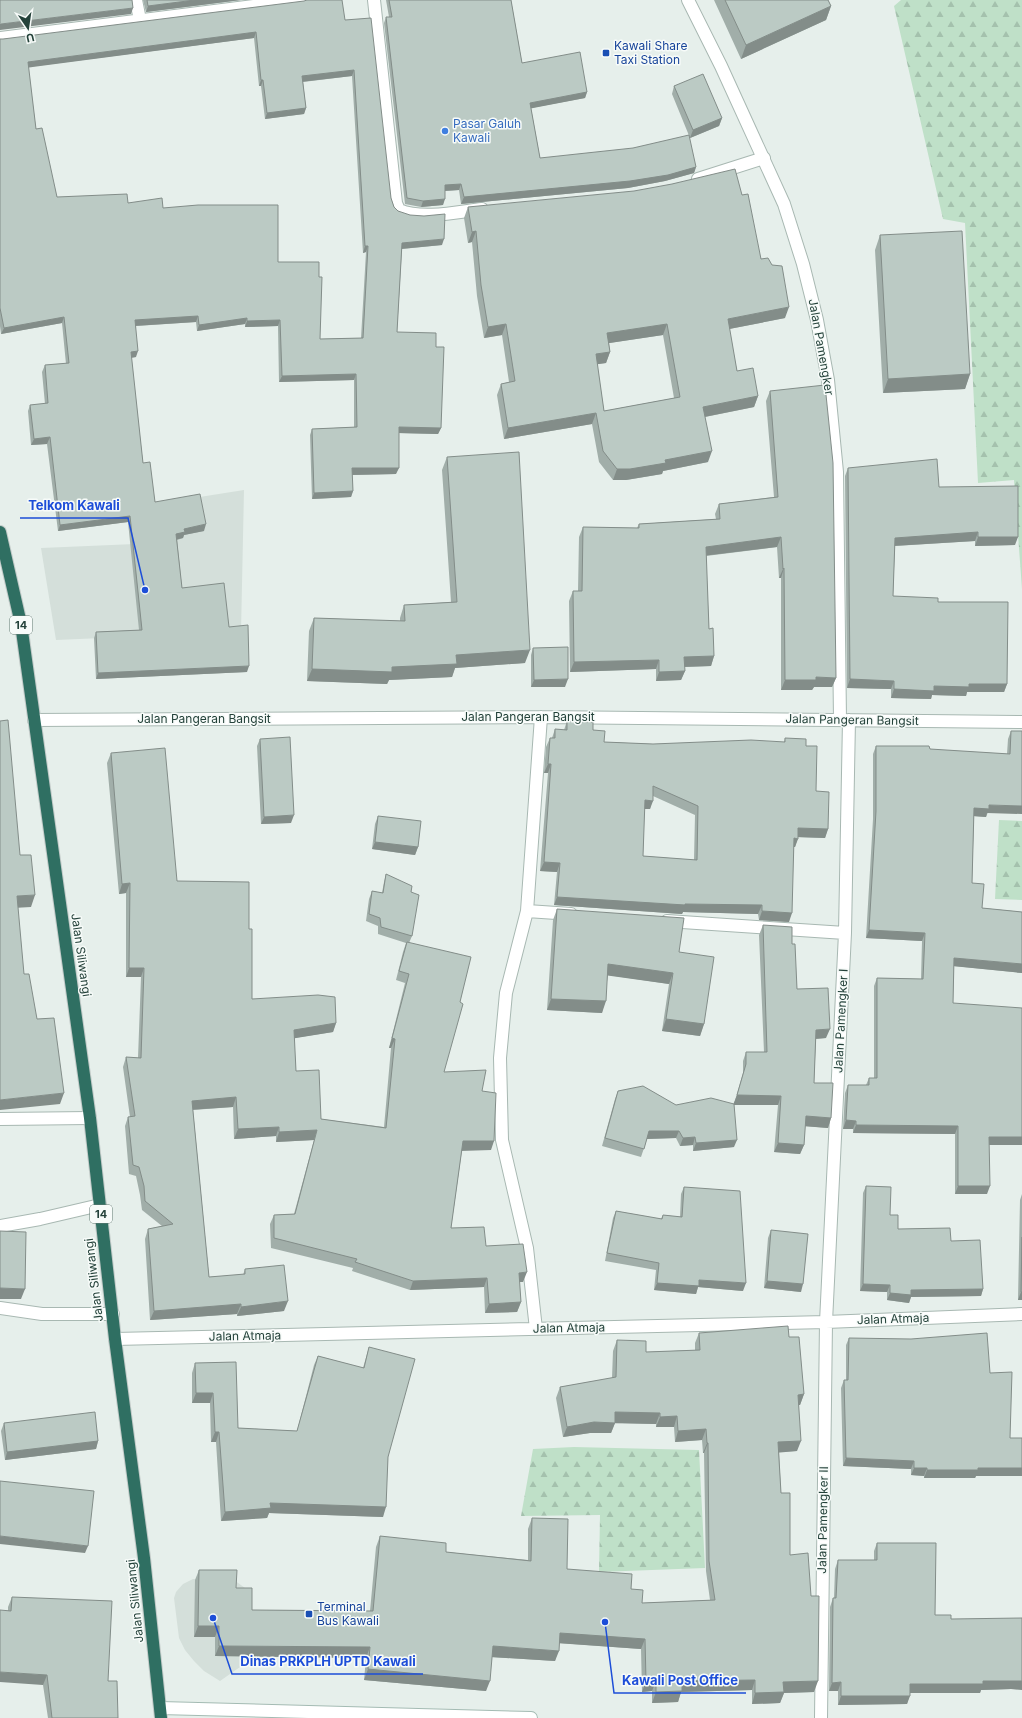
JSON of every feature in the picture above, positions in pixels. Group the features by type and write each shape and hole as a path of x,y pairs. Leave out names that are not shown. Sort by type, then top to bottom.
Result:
{"highway":[{"name":"14","path":"0,532 21,624 34,720"},
{"name":"Jalan Siliwangi","path":"34,720 90,1118 115,1339 144,1558 161,1713"}],"street":[{"path":"136,0 140,20"},
{"path":"0,38 301,0"},
{"path":"374,0 396,203 399,210 409,214 421,215 490,208"},
{"name":"Jalan Pamengker","path":"688,0 721,66 784,204 803,264 817,320 828,380 837,472 844,720"},
{"path":"687,183 764,158"},
{"path":"536,1329 527,1248 502,1140 500,1058 506,992 527,911 541,717"},
{"name":"Jalan Pangeran Bangsit","path":"34,720 541,717 1022,722"},
{"name":"Jalan Pamengker I","path":"826,1322 845,933 844,720"},
{"path":"527,911 582,915"},
{"path":"654,920 845,933"},
{"path":"0,1119 90,1118"},
{"path":"0,1226 40,1219 100,1205"},
{"path":"0,1308 42,1314 112,1314"},
{"name":"Jalan Atmaja","path":"115,1339 826,1322 1022,1314"},
{"name":"Jalan Pamengker II","path":"822,1718 826,1322"},
{"path":"161,1713 531,1718"}],"shaded area":[{"path":"244,490 241,632 56,640 41,548 135,544 130,508"},
{"path":"193,1579 234,1580 245,1588 249,1597 247,1659 240,1667 220,1681 204,1671 194,1661 185,1650 179,1638 174,1598 176,1592 183,1584"}],"green space":[{"path":"901,0 1022,0 1022,589 1014,480 978,483 965,223 943,219 894,6"},
{"path":"999,820 1022,821 1022,900 995,899"},
{"path":"574,1447 699,1450 705,1568 599,1572 600,1515 521,1516 533,1449"}],"building":[{"path":"0,0 132,0 133,8 0,25"},
{"path":"147,0 195,0 148,6"},
{"path":"342,0 345,20 371,18 391,198 394,207 398,211 410,215 424,216 445,214 444,239 402,243 397,332 436,333 436,347 444,347 441,428 399,427 399,468 352,468 353,491 314,493 312,429 357,427 356,374 282,376 280,320 247,321 247,318 199,325 198,316 135,320 138,351 131,352 143,463 150,462 155,502 200,494 206,524 184,529 185,532 176,534 182,588 224,583 229,627 248,625 249,666 98,673 96,632 142,630 130,516 60,525 50,437 34,439 30,405 48,403 45,365 69,363 64,317 4,328 0,308 0,39 304,1","holes":["256,32 261,80 263,80 267,113 306,108 302,76 354,70 365,246 368,246 363,338 320,339 322,277 319,277 319,262 278,262 278,205 198,205 163,208 162,198 128,203 127,194 57,197 42,128 36,129 28,62"]},
{"path":"389,0 511,0 522,63 580,52 587,92 530,103 540,158 633,148 689,135 696,167 668,175 630,181 464,197 461,184 445,185 445,199 423,201 407,198 386,17 392,17"},
{"path":"725,0 828,0 831,6 746,45"},
{"path":"703,74 722,118 693,130 674,86"},
{"path":"735,169 742,195 748,194 761,259 768,258 772,265 782,266 789,307 728,319 737,371 753,368 758,396 703,407 712,451 665,460 666,463 630,469 617,469 603,451 596,413 508,428 501,384 515,381 506,324 488,327 481,285 476,231 472,232 468,207 634,191 672,184","holes":["667,324 680,397 604,411 596,354 610,352 607,333"]},
{"path":"962,231 970,374 888,379 880,235"},
{"path":"825,385 833,463 836,678 816,677 816,680 785,680 784,568 783,569 781,537 706,547 709,629 713,628 714,656 684,657 685,671 659,672 659,660 574,662 573,591 582,591 583,527 639,528 639,524 720,519 719,504 778,497 770,391"},
{"path":"519,452 530,650 456,655 457,664 392,667 392,672 312,669 314,618 405,621 404,605 457,602 447,457"},
{"path":"937,459 939,487 1018,486 1018,537 978,537 978,532 895,538 893,596 938,598 938,602 1008,602 1007,684 969,684 969,687 934,686 934,691 894,689 894,681 850,679 848,468"},
{"path":"568,647 568,679 534,680 533,648"},
{"path":"8,720 20,855 31,855 35,895 17,896 24,974 29,974 37,1019 54,1018 64,1093 0,1100 0,721"},
{"path":"567,721 593,722 593,730 605,731 604,742 653,744 751,740 785,742 785,738 806,739 806,746 817,746 816,791 829,792 828,829 798,828 798,839 794,838 792,913 762,911 762,905 685,905 557,897 560,863 544,862 551,764 548,764 550,738 555,738 555,729 567,730","holes":["653,786 698,806 697,860 643,856 645,800 653,801"]},
{"path":"1011,731 1022,731 1022,806 989,805 989,809 974,808 972,883 984,884 982,908 1022,912 1022,964 954,958 953,1003 1022,1008 1022,1137 989,1137 990,1186 958,1186 958,1126 856,1125 856,1121 846,1120 848,1085 869,1085 869,1078 877,1078 877,978 923,979 925,933 869,930 876,811 876,746 929,746 930,749 1010,754"},
{"path":"290,737 294,815 264,817 260,739"},
{"path":"165,748 177,881 249,882 249,929 252,929 252,999 318,995 335,997 336,1023 294,1030 296,1071 319,1070 321,1119 386,1128 395,1039 392,1038 409,974 399,971 407,942 471,957 460,1002 463,1004 444,1072 486,1070 482,1091 496,1093 494,1141 463,1141 451,1228 484,1227 486,1246 523,1244 527,1272 519,1273 521,1302 489,1304 487,1278 413,1281 355,1262 357,1259 274,1238 274,1215 295,1214 317,1130 279,1132 279,1127 238,1129 236,1097 192,1101 209,1277 245,1274 245,1269 284,1265 288,1301 241,1307 241,1304 154,1311 148,1229 173,1224 145,1201 144,1186 139,1167 133,1165 128,1117 135,1116 126,1057 141,1058 144,968 129,968 130,883 122,884 111,753"},
{"path":"378,816 421,821 418,847 375,842"},
{"path":"386,874 412,886 411,892 419,895 412,936 381,927 380,918 369,914 372,891 383,893"},
{"path":"557,909 684,918 679,952 714,957 704,1024 666,1019 673,973 608,964 606,1001 551,999"},
{"path":"763,925 792,927 792,944 795,944 797,989 828,988 830,1029 816,1030 814,1083 833,1083 831,1118 806,1116 804,1145 778,1143 781,1096 737,1095 746,1064 746,1052 767,1052"},
{"path":"643,1086 676,1105 711,1098 734,1104 737,1140 696,1143 695,1137 683,1138 679,1131 649,1131 644,1149 605,1138 618,1091"},
{"path":"866,1186 891,1187 890,1215 898,1215 898,1229 950,1228 951,1241 980,1240 983,1289 911,1290 911,1295 890,1293 890,1285 863,1284"},
{"path":"684,1187 740,1191 746,1283 699,1280 699,1286 657,1283 659,1263 607,1253 616,1211 662,1219 663,1215 682,1217"},
{"path":"771,1230 808,1234 803,1284 767,1281"},
{"path":"0,1231 26,1232 25,1289 0,1288"},
{"path":"1022,1237 1022,1292 1021,1292"},
{"path":"788,1326 789,1337 799,1337 804,1394 798,1395 801,1441 778,1442 781,1493 790,1493 790,1555 808,1553 811,1596 819,1596 818,1681 783,1682 784,1692 755,1693 755,1680 682,1681 682,1691 656,1692 656,1681 646,1681 645,1639 560,1633 559,1651 493,1646 490,1681 368,1669 370,1647 219,1646 219,1626 198,1626 199,1570 237,1570 236,1588 252,1588 252,1610 373,1611 380,1536 446,1543 446,1552 531,1561 532,1518 568,1519 567,1569 632,1574 631,1589 643,1590 642,1603 715,1600 709,1561 708,1443 706,1429 678,1431 677,1416 660,1417 660,1413 615,1412 615,1423 594,1422 567,1427 560,1387 616,1377 617,1340 646,1341 646,1352 700,1350 699,1333"},
{"path":"987,1333 990,1373 1012,1372 1010,1438 1022,1438 1022,1468 927,1470 927,1468 914,1468 914,1461 846,1458 844,1380 848,1380 849,1338 911,1339"},
{"path":"369,1347 415,1359 388,1457 386,1507 270,1503 271,1508 225,1512 219,1432 215,1432 213,1393 196,1393 195,1363 236,1362 238,1428 297,1431 318,1356 364,1368"},
{"path":"95,1412 98,1441 7,1452 4,1423"},
{"path":"0,1481 94,1491 88,1546 0,1536"},
{"path":"877,1543 936,1543 935,1615 951,1615 951,1619 1022,1618 1022,1681 983,1681 983,1684 910,1684 910,1696 841,1696 841,1682 832,1683 833,1598 836,1598 838,1560 877,1560"},
{"path":"12,1597 112,1601 108,1681 117,1681 118,1718 52,1718 47,1675 0,1672 0,1610 11,1611"}],"place":[{"name":"Kawali Share Taxi Station","path":"606,53"},
{"name":"Pasar Galuh Kawali","path":"445,131"},
{"name":"Telkom Kawali","path":"145,590"},
{"name":"Terminal Bus Kawali","path":"309,1614"},
{"name":"Dinas PRKPLH UPTD Kawali","path":"213,1618"},
{"name":"Kawali Post Office","path":"605,1622"}]}
